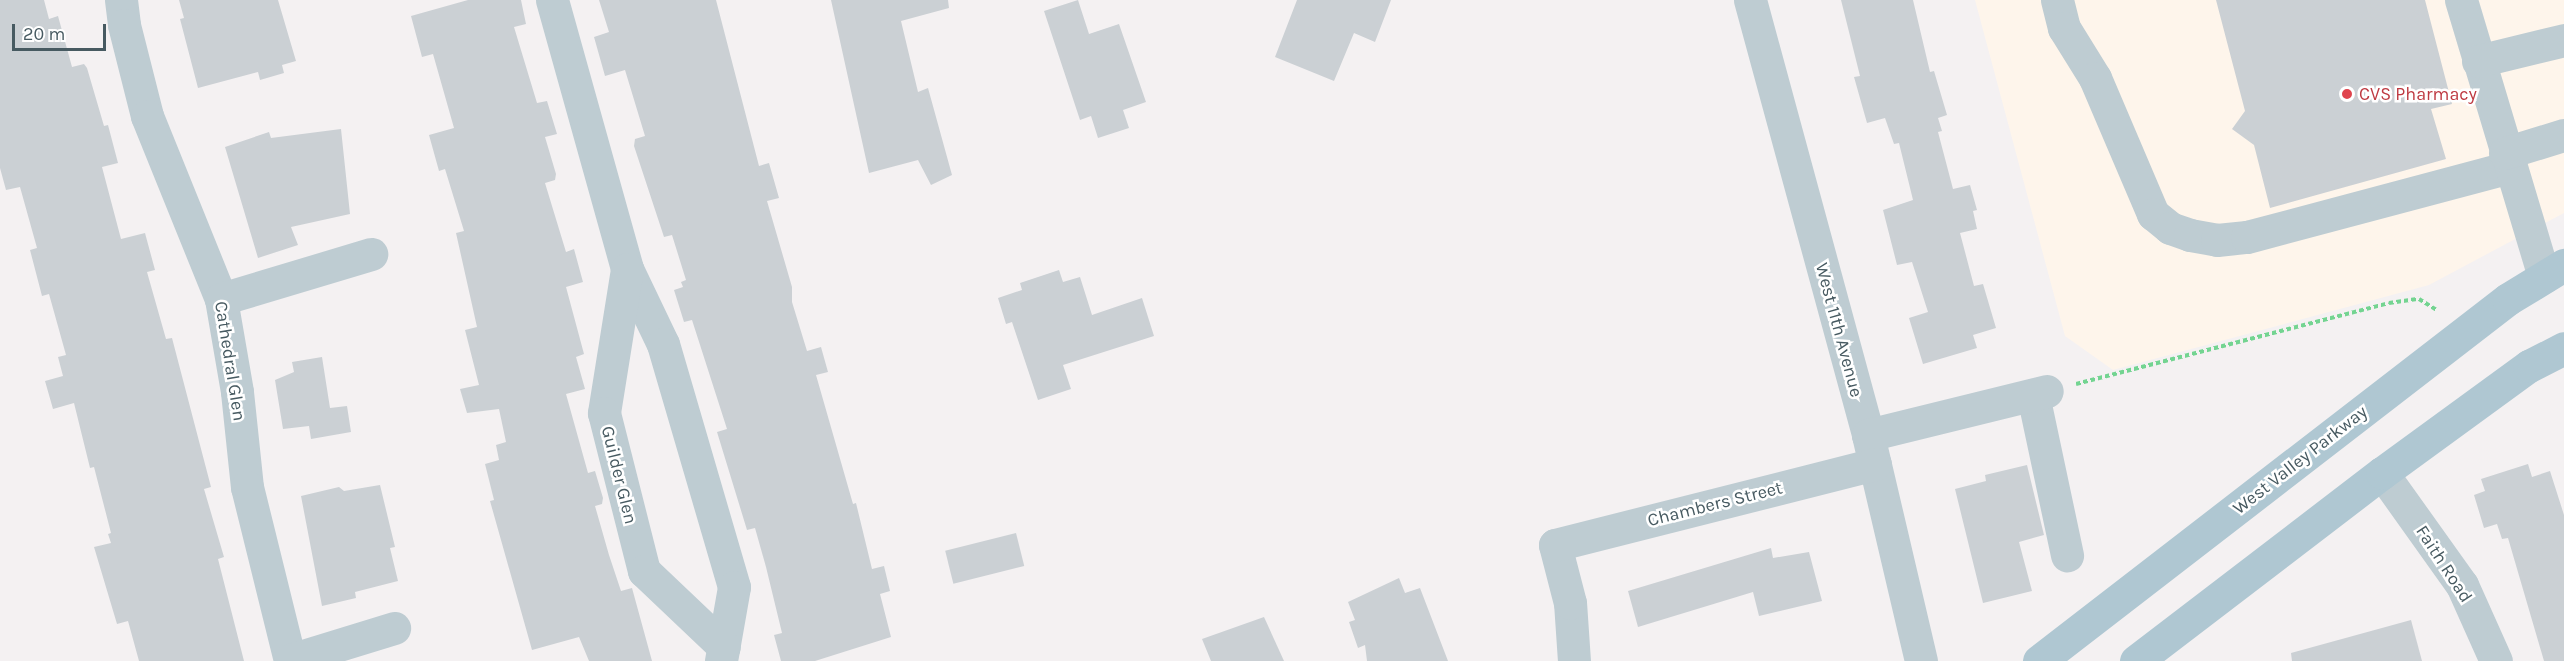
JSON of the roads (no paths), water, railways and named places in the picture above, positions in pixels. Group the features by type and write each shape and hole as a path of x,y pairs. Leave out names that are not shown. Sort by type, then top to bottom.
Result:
{"main road":[{"name":"West Valley Parkway","path":"2039,661 2463,334 2554,271"},
{"path":"2136,661 2382,473 2529,366 2564,348"}],"street":[{"name":"Cathedral Glen","path":"121,0 124,25 147,116 221,299 237,392 247,487 290,661"},
{"name":"Guilder Glen","path":"552,0 627,269 663,344 734,586 722,654"},
{"name":"West 11th Avenue","path":"1749,0 1871,449 1921,661"},
{"path":"2057,0 2064,28 2095,78 2152,214 2170,228 2190,235 2217,240 2247,237 2508,160 2564,135"},
{"path":"2461,0 2508,160 2554,271"},
{"path":"2478,61 2564,40"},
{"path":"221,299 371,254"},
{"name":"Guilder Glen","path":"627,269 604,413 609,435 644,571 722,654"},
{"name":"Chambers Street","path":"1574,661 1570,603 1555,545 1871,449 2040,393 2067,555"},
{"name":"Faith Road","path":"2382,473 2462,585 2496,661"},
{"path":"290,661 394,628"}],"place":[{"name":"CVS Pharmacy","path":"2347,94"}]}
